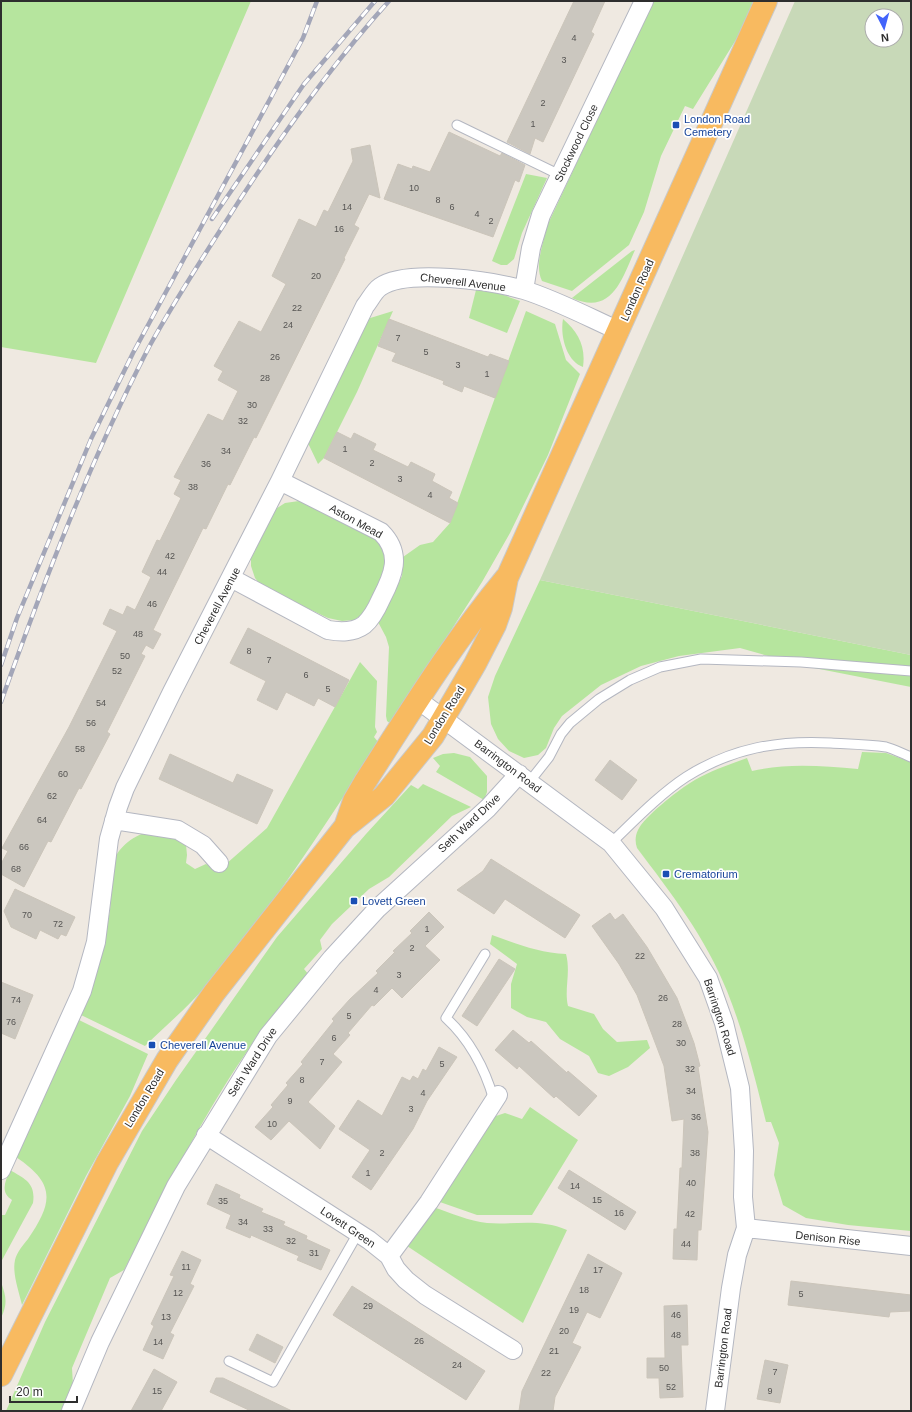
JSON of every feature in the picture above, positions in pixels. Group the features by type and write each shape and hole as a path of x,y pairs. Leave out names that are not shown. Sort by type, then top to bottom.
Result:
{"highway":[{"name":"London Road","path":"344,828 354,801 418,700 469,624 506,578 619,331 766,1"},
{"name":"London Road","path":"1,1375 103,1170 167,1060 214,993 344,828 384,796 408,768 443,718 475,664 495,625 501,608 506,578"}],"street":[{"name":"Stockwood Close","path":"524,290 531,248 541,215 644,1"},
{"name":"Cheverell Avenue","path":"1,1170 82,990 96,942 109,839 118,806 140,757 280,481 365,306 380,287 393,281 420,276 467,281 524,290 619,331"},
{"name":"Aston Mead","path":"231,578 328,630 341,632 364,625 377,608 389,584 394,563 394,554 388,539 381,532 280,481"},
{"name":"Barrington Road","path":"418,700 611,843 659,902 687,942 708,978 724,1023 739,1082 743,1112 743,1197 746,1228 737,1255 731,1288 715,1411"},
{"name":"Seth Ward Drive","path":"71,1411 100,1342 140,1257 176,1186 268,1036 346,942 406,881 524,778"},
{"path":"114,820 178,830 203,845 219,863"},
{"path":"389,1256 429,1202 496,1097"},
{"name":"Lovett Green","path":"206,1135 358,1233 389,1256 396,1269 406,1280 425,1295 513,1350"},
{"name":"Denison Rise","path":"746,1228 911,1246"}],"lane":[{"path":"457,125 560,175"},
{"path":"524,778 549,757 561,734 570,723 599,699 630,680 660,668 701,659 801,662 911,671"},
{"path":"611,843 646,810 685,778 710,764 736,753 766,745 800,742 886,748 911,757"},
{"path":"485,954 446,1018 469,1045 496,1097"},
{"path":"229,1361 273,1382 358,1233"}],"green space":[{"path":"1,1 251,1 96,363 1,347"},
{"path":"653,1 754,1 737,38 693,109 685,106 661,156 644,212 629,245 572,291 542,281 539,261 547,226"},
{"path":"795,1 911,1 911,655 540,580"},
{"path":"526,174 547,178 522,233 514,259 507,265 501,265 492,261"},
{"path":"635,250 620,283 614,292 597,302 586,302 572,298 632,251"},
{"path":"476,290 498,293 520,301 507,333 469,318"},
{"path":"393,311 357,392 324,458 318,464 306,439 367,319"},
{"path":"526,311 555,324 566,360 580,374 548,455 510,533 482,582 391,724 387,721 386,716 389,647 386,637 378,622 402,576 403,557 420,545 433,542 450,523"},
{"path":"563,319 573,329 580,340 584,359 583,367 577,364 568,353 562,332"},
{"path":"299,501 378,539 386,558 384,576 363,614 354,620 342,621 328,618 290,600 259,583 255,578 251,566 251,557 274,510 285,503"},
{"path":"540,580 911,655 911,687 804,666 740,648 679,656 641,666 601,685 562,716 554,728 546,748 538,755 524,758 509,751 498,739 491,724 488,697 495,676"},
{"path":"360,662 377,681 375,727 377,732 374,737 379,743 295,869 228,960 189,1004 145,1046 81,1015 95,977 102,951 110,910 112,867 120,850 133,839 147,832 163,832 173,835 186,845 186,863 195,869 206,864 218,871 267,828"},
{"path":"862,752 886,753 911,762 911,1231 848,1225 806,1218 783,1205 774,1175 779,1143 771,1122 766,1122 744,1039 727,991 698,934 675,899 637,848 636,841 637,832 641,825 661,805 677,792 703,775 725,766 747,758 752,771 765,768 791,766 818,766 858,769"},
{"path":"454,753 470,757 487,776 487,792 484,800 436,772 440,766 433,758 443,754"},
{"path":"423,784 471,807 452,816 389,877 369,889 332,924 320,940 322,949 304,969 309,975 284,1003 246,1053 197,1132 124,1270 110,1278 72,1368 73,1385 61,1411 6,1411 45,1322 142,1131 176,1080 277,937 366,834 411,785 418,789"},
{"path":"492,935 537,950 566,954 568,968 568,1006 594,1014 603,1029 617,1042 647,1040 650,1048 628,1067 609,1076 598,1073 589,1056 560,1039 546,1022 527,1017 511,1008 511,984 517,964 490,944"},
{"path":"79,1020 148,1054 130,1096 86,1176 22,1305 15,1277 15,1260 42,1214 46,1204 46,1194 44,1185 38,1176 16,1157"},
{"path":"530,1107 578,1140 532,1215 477,1215 437,1201 493,1117 505,1113 522,1119"},
{"path":"10,1170 25,1179 31,1186 33,1191 33,1203 1,1262 1,1215 5,1215 12,1200 8,1197 5,1190 5,1183"},
{"path":"433,1207 480,1222 537,1223 557,1226 567,1230 523,1323 407,1246"},
{"path":"1,1282 6,1300 1,1318"}],"building":[{"path":"574,1 605,1 591,32 594,34 543,142 535,138 530,154 507,142"},
{"path":"449,132 500,156 502,153 525,165 519,182 515,180 493,237 384,199 398,164 412,169 413,166 430,172"},
{"path":"370,145 380,198 369,194 354,225 359,228 344,258 345,259 256,438 254,437 230,485 228,484 206,529 203,528 153,630 161,634 153,649 146,645 141,654 145,656 107,732 110,734 81,789 79,788 51,842 48,841 24,887 1,874 1,864 8,851 2,848 69,727 117,631 103,624 110,609 123,615 127,606 135,610 151,577 142,572 157,540 160,541 181,498 174,494 181,480 174,477 208,414 223,421 238,391 218,380 223,371 214,366 239,321 261,332 286,284 272,276 299,219 316,227 324,210 328,212 353,161 351,149"},
{"path":"389,319 488,357 490,354 509,361 495,398 464,386 462,392 443,384 444,381 392,361 396,353 378,346"},
{"path":"337,432 351,439 354,433 376,444 373,450 408,467 411,462 435,474 432,481 452,492 449,498 458,503 450,523 324,458"},
{"path":"248,628 349,680 335,707 318,698 314,706 286,692 277,710 257,700 266,681 230,663"},
{"path":"170,754 233,783 237,774 273,790 257,824 159,779"},
{"path":"610,760 637,780 622,800 595,780"},
{"path":"491,859 580,915 565,938 505,899 494,914 457,890 483,871"},
{"path":"15,889 75,917 66,936 61,934 58,939 40,930 36,939 11,927 4,911"},
{"path":"429,912 444,927 425,946 440,960 402,998 392,988 374,1006 372,1005 348,1033 350,1035 333,1054 342,1062 308,1102 335,1126 320,1149 289,1121 271,1140 255,1127 273,1107 271,1105 288,1085 286,1083 303,1064 301,1062 334,1021 332,1019 350,999 378,973 376,971 395,952 393,951 412,933 410,931"},
{"path":"610,913 615,920 623,914 647,947 677,998 694,1043 700,1066 698,1067 708,1132 701,1230 698,1230 697,1260 673,1259 674,1229 677,1229 680,1168 682,1168 684,1119 672,1121 664,1066 637,995 619,964 592,926"},
{"path":"499,959 515,969 477,1026 462,1016"},
{"path":"1,982 33,995 15,1039 1,1033"},
{"path":"513,1030 529,1043 531,1041 567,1073 568,1071 597,1096 579,1116 556,1096 554,1098 519,1066 517,1069 495,1050"},
{"path":"439,1047 457,1057 427,1101 413,1129 371,1190 352,1177 370,1150 339,1129 358,1100 382,1116 402,1077 410,1081 413,1076 418,1079 423,1069 426,1071"},
{"path":"569,1170 636,1212 625,1230 558,1188"},
{"path":"216,1184 240,1195 239,1198 263,1209 261,1212 285,1222 283,1225 307,1236 306,1239 330,1250 321,1270 297,1260 299,1256 251,1235 250,1238 226,1228 231,1215 207,1204"},
{"path":"182,1251 201,1260 190,1284 194,1286 170,1333 174,1335 163,1359 143,1350 154,1326 151,1324 174,1276 170,1275"},
{"path":"588,1254 622,1273 600,1318 587,1312 572,1343 581,1347 555,1397 553,1411 519,1411 522,1391"},
{"path":"791,1281 911,1295 911,1311 890,1312 889,1317 788,1305"},
{"path":"352,1286 485,1371 466,1400 333,1315"},
{"path":"687,1305 688,1345 681,1345 683,1397 660,1398 659,1378 647,1378 647,1358 665,1358 664,1306"},
{"path":"257,1334 283,1347 275,1363 249,1350"},
{"path":"765,1360 788,1365 780,1403 757,1399"},
{"path":"154,1369 177,1382 161,1411 131,1411"},
{"path":"216,1378 223,1378 292,1411 251,1411 210,1392"}],"railway":[{"path":"1,665 17,618 91,439 133,353 303,38 317,1"},
{"path":"212,219 304,84 375,1"},
{"path":"1,702 69,522 127,390 149,347 202,258 240,199 300,112 343,55 389,1"}],"place":[{"name":"London Road Cemetery","path":"676,125"},
{"name":"Crematorium","path":"666,874"},
{"name":"Lovett Green","path":"354,901"},
{"name":"Cheverell Avenue","path":"152,1045"}]}
